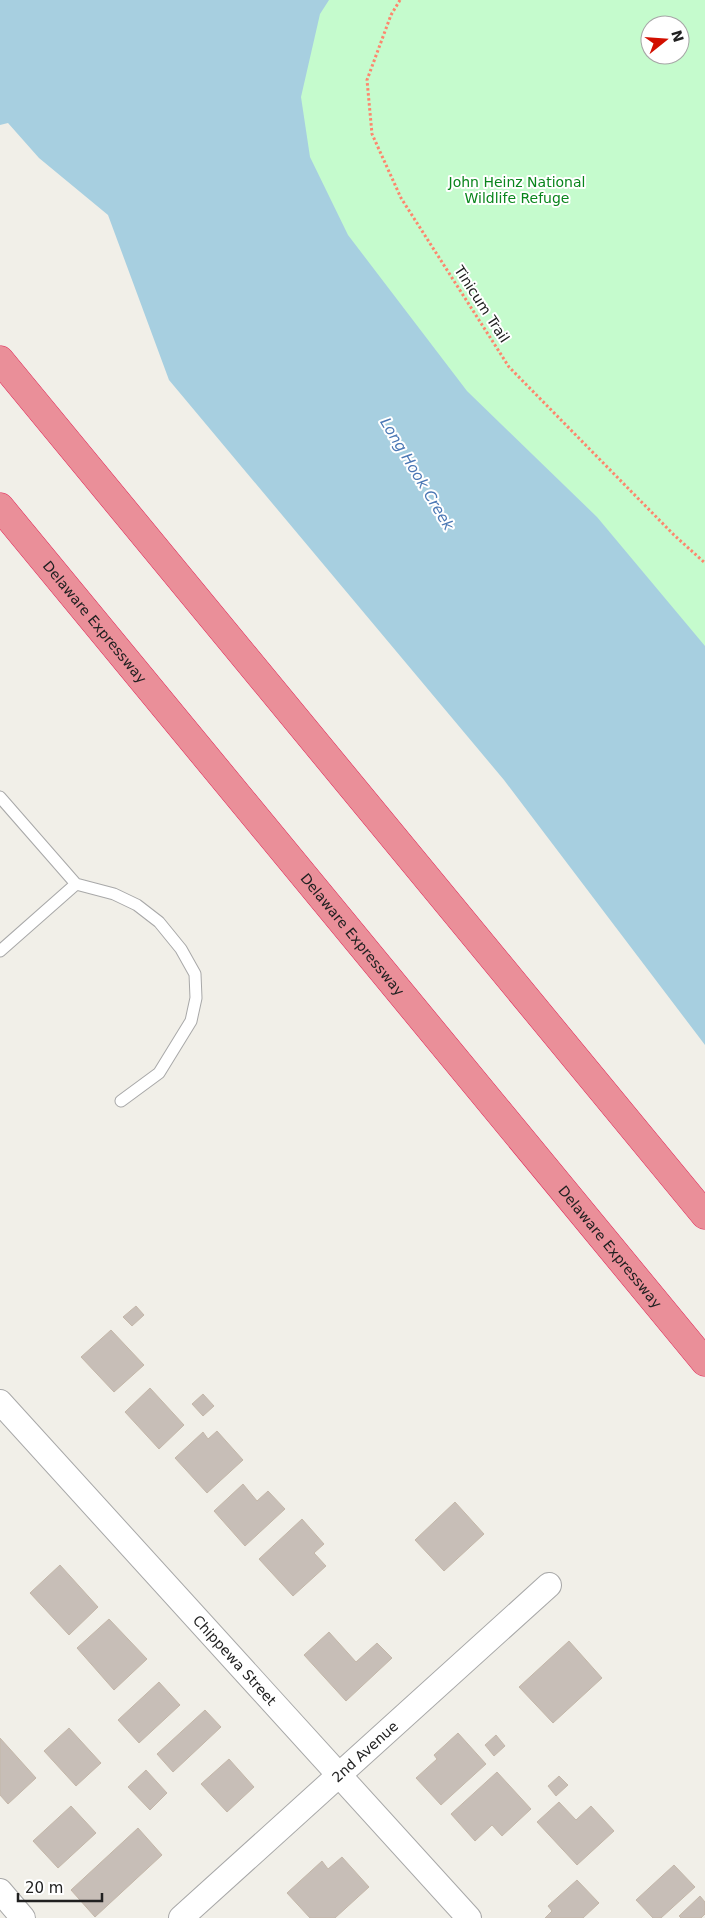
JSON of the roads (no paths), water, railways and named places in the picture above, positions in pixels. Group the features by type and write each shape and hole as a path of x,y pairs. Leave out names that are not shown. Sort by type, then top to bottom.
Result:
{"highway":[{"path":"0,360 705,1216"},
{"name":"Delaware Expressway","path":"0,507 705,1362"}],"street":[{"name":"Chippewa Street","path":"0,1402 469,1918"},
{"name":"2nd Avenue","path":"181,1918 549,1585"},
{"path":"0,1891 23,1918"}],"lane":[{"path":"0,797 76,884 114,894 137,905 159,922 181,948 195,974 196,998 191,1021 159,1073 121,1101"},
{"path":"0,951 76,884"}],"water":[{"name":"Long Hook Creek","path":"0,0 329,0 320,14 301,97 310,157 348,235 467,391 597,517 705,646 705,1045 504,780 169,380 108,215 39,158 8,123 0,125"}],"park label":[{"name":"John Heinz National Wildlife Refuge","path":"517,190"}]}
